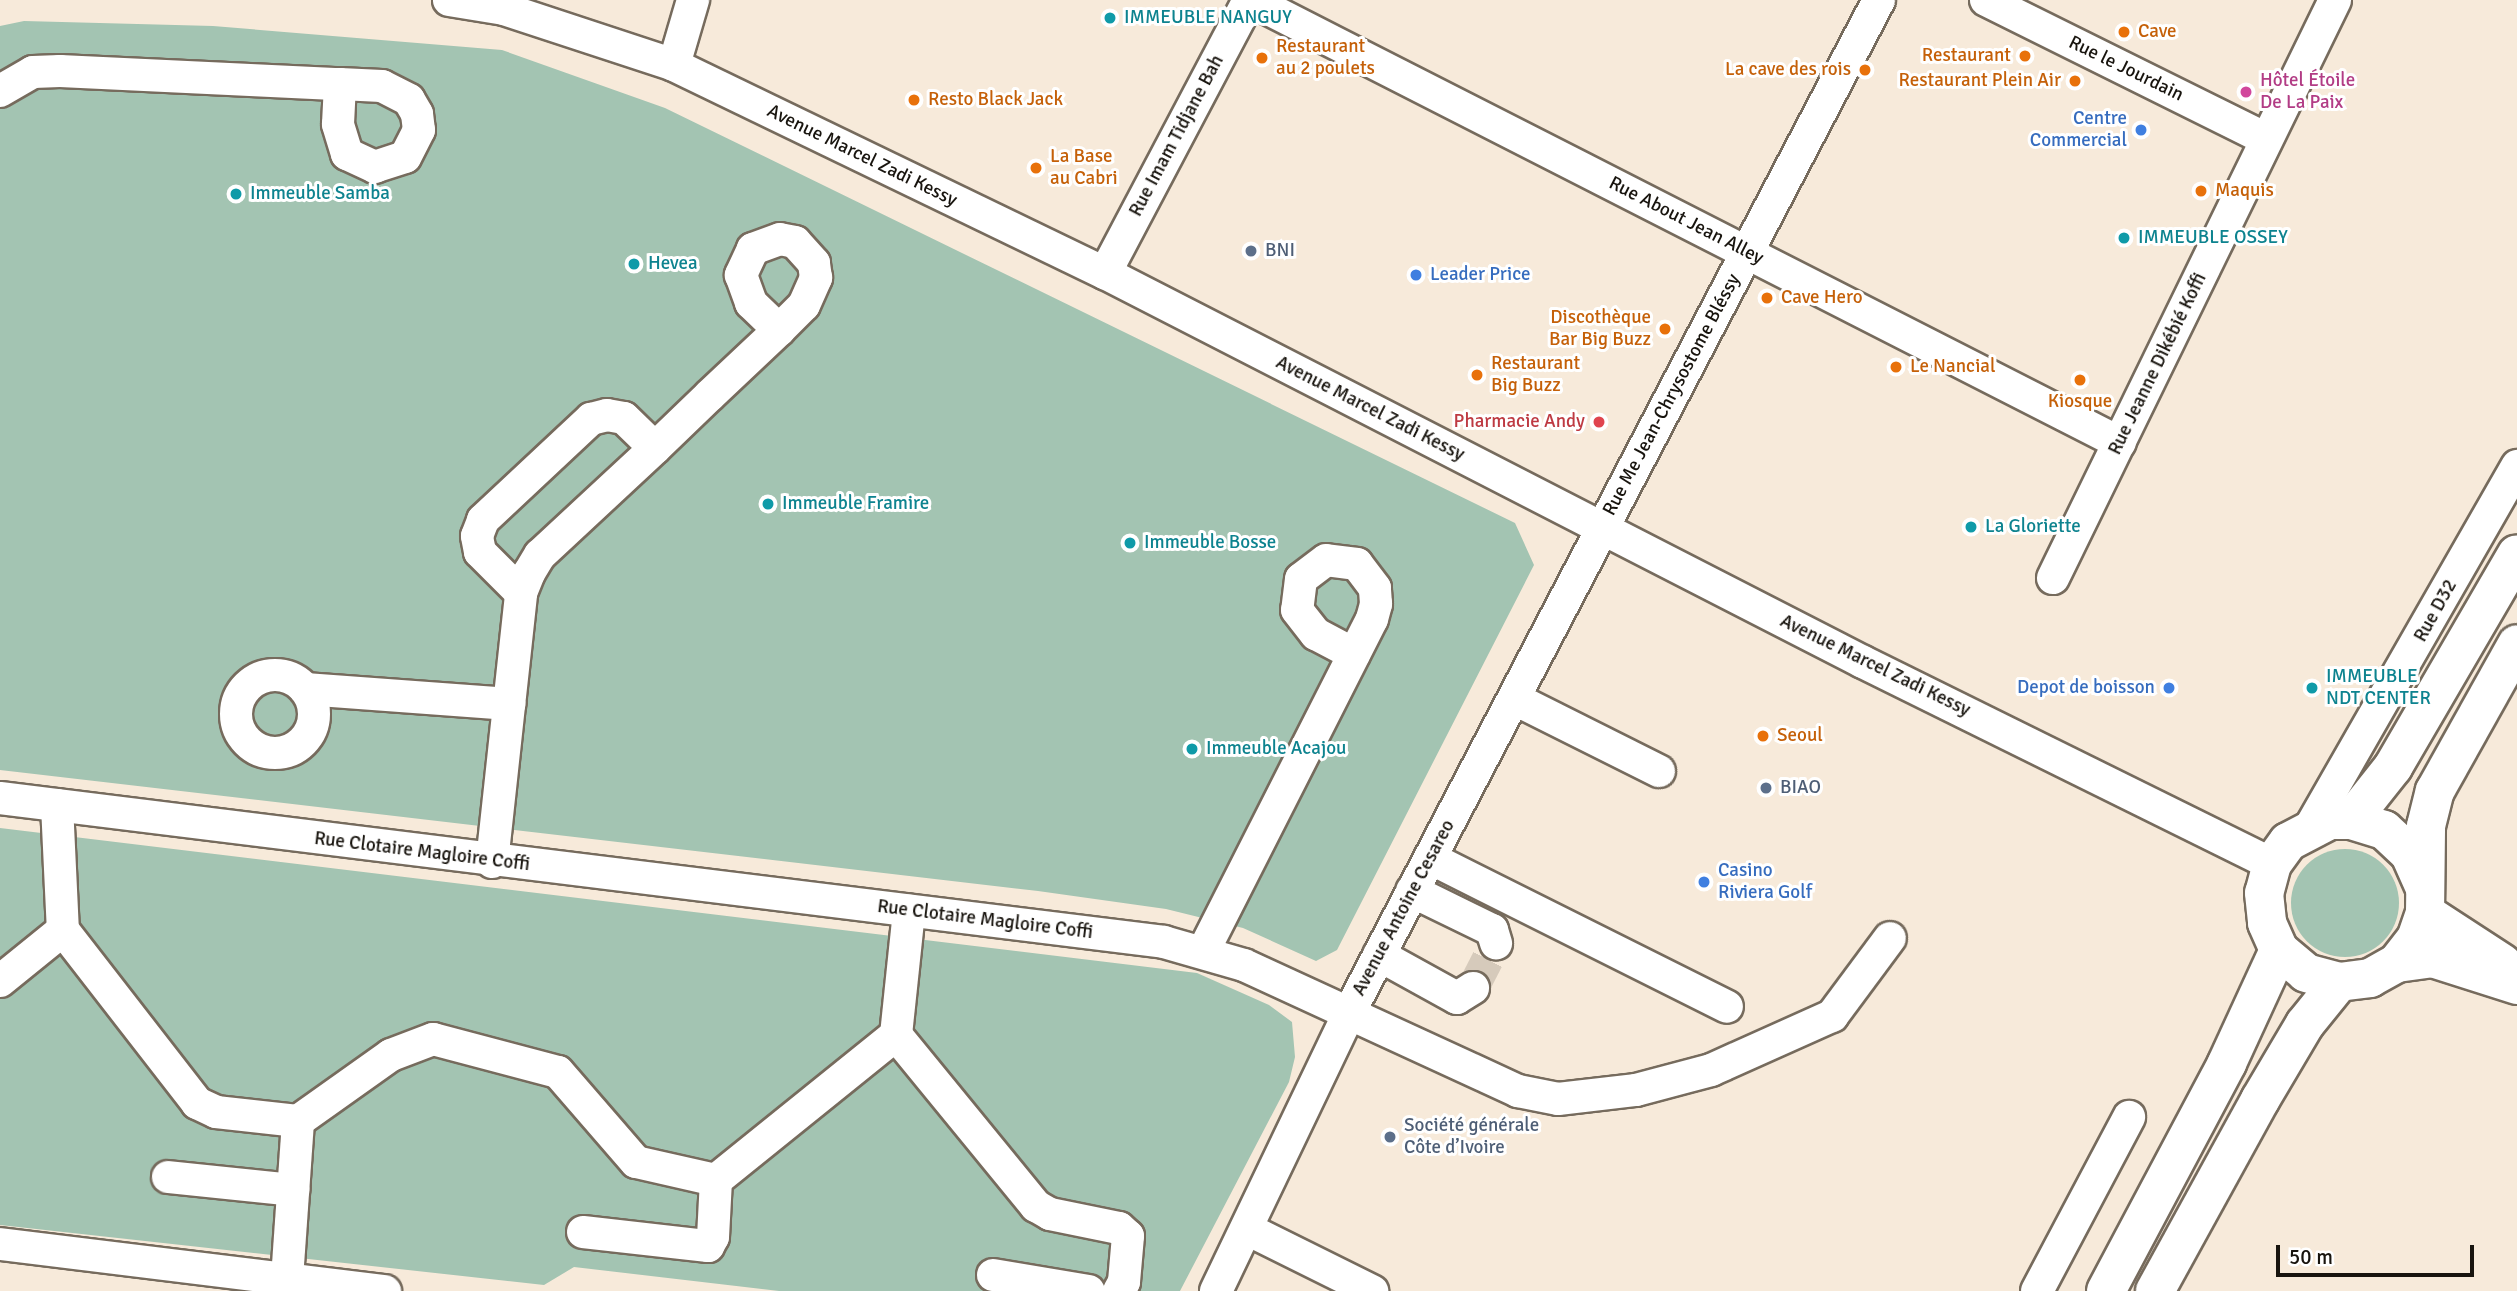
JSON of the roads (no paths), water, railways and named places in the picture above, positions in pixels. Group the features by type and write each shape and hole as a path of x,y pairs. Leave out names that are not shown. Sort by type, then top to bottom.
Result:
{"main road":[{"path":"2351,820 2393,767 2517,554"},
{"path":"2517,644 2435,791 2426,826 2424,900 2416,939 2397,963 2370,978 2339,982 2306,973 2279,950 2267,923 2264,894 2272,864 2288,842 2311,827 2351,820 2384,830 2410,854 2424,900 2517,976"},
{"path":"2106,1291 2227,1063 2279,950"},
{"path":"2397,963 2445,959 2517,985"},
{"path":"2155,1291 2305,1024 2339,982"}],"street":[{"name":"Avenue Marcel Zadi Kessy","path":"449,0 504,9 674,65 1105,273 1601,529 2272,864"},
{"path":"674,65 693,0"},
{"name":"Rue About Jean Alley","path":"1250,0 2120,443"},
{"name":"Rue Imam Tidjane Bah","path":"1105,273 1250,0"},
{"name":"Rue Me Jean-Chrysostome Bléssy","path":"1601,529 1879,0"},
{"name":"Rue le Jourdain","path":"1986,0 2266,139"},
{"name":"Rue Jeanne Dikébié Koffi","path":"2053,578 2335,0"},
{"path":"0,91 33,72 60,71 340,84"},
{"path":"492,862 521,593 540,555 779,330"},
{"path":"521,593 480,552 477,536 482,520 591,419 607,415 624,418 655,448"},
{"name":"Rue D32","path":"2311,827 2517,466"},
{"name":"Avenue Antoine Cesareo","path":"1216,1291 1350,1011 1515,699 1601,529"},
{"path":"1204,950 1353,654"},
{"path":"305,689 509,704"},
{"path":"1515,699 1659,771"},
{"name":"Rue Clotaire Magloire Coffi","path":"0,798 1204,950 1350,1011 1395,1036 1518,1091 1558,1099 1636,1090 1711,1070 1832,1016 1890,938"},
{"path":"57,805 63,930 197,1103 216,1112 298,1121 391,1055 433,1038 558,1072 636,1162 716,1181"},
{"path":"1430,858 1727,1007"},
{"path":"1412,891 1492,930 1496,943"},
{"path":"583,1232 708,1246 713,1237 716,1181 896,1035 909,911"},
{"path":"0,981 63,930"},
{"path":"1379,955 1457,998 1473,988"},
{"path":"896,1035 1036,1206 1049,1214 1119,1227 1128,1236 1124,1282 1119,1291"},
{"path":"2037,1291 2129,1117"},
{"path":"287,1279 298,1121"},
{"path":"168,1177 293,1189"},
{"path":"1247,1229 1325,1281 1372,1291"},
{"path":"0,1244 385,1291"},
{"path":"993,1275 1089,1291"}],"tunnel":[{"path":"1473,988 1496,943"}],"place":[{"name":"IMMEUBLE NANGUY","path":"1110,18"},
{"name":"Cave","path":"2124,32"},
{"name":"Restaurant","path":"2025,56"},
{"name":"Restaurant au 2 poulets","path":"1262,58"},
{"name":"La cave des rois","path":"1865,70"},
{"name":"Restaurant Plein Air","path":"2075,81"},
{"name":"Hôtel Étoile De La Paix","path":"2246,92"},
{"name":"Resto Black Jack","path":"914,100"},
{"name":"Centre Commercial","path":"2141,130"},
{"name":"La Base au Cabri","path":"1036,168"},
{"name":"Maquis","path":"2201,191"},
{"name":"Immeuble Samba","path":"236,194"},
{"name":"IMMEUBLE OSSEY","path":"2124,238"},
{"name":"BNI","path":"1251,251"},
{"name":"Hevea","path":"634,264"},
{"name":"Leader Price","path":"1416,275"},
{"name":"Cave Hero","path":"1767,298"},
{"name":"Discothèque Bar Big Buzz","path":"1665,329"},
{"name":"Le Nancial","path":"1896,367"},
{"name":"Restaurant Big Buzz","path":"1477,375"},
{"name":"Kiosque","path":"2080,380"},
{"name":"Pharmacie Andy","path":"1599,422"},
{"name":"Immeuble Framire","path":"768,504"},
{"name":"La Gloriette","path":"1971,527"},
{"name":"Immeuble Bosse","path":"1130,543"},
{"name":"Depot de boisson","path":"2169,688"},
{"name":"IMMEUBLE NDT CENTER","path":"2312,688"},
{"name":"Seoul","path":"1763,736"},
{"name":"Immeuble Acajou","path":"1192,749"},
{"name":"BIAO","path":"1766,788"},
{"name":"Casino Riviera Golf","path":"1704,882"},
{"name":"Société générale Côte d’Ivoire","path":"1390,1137"}]}
